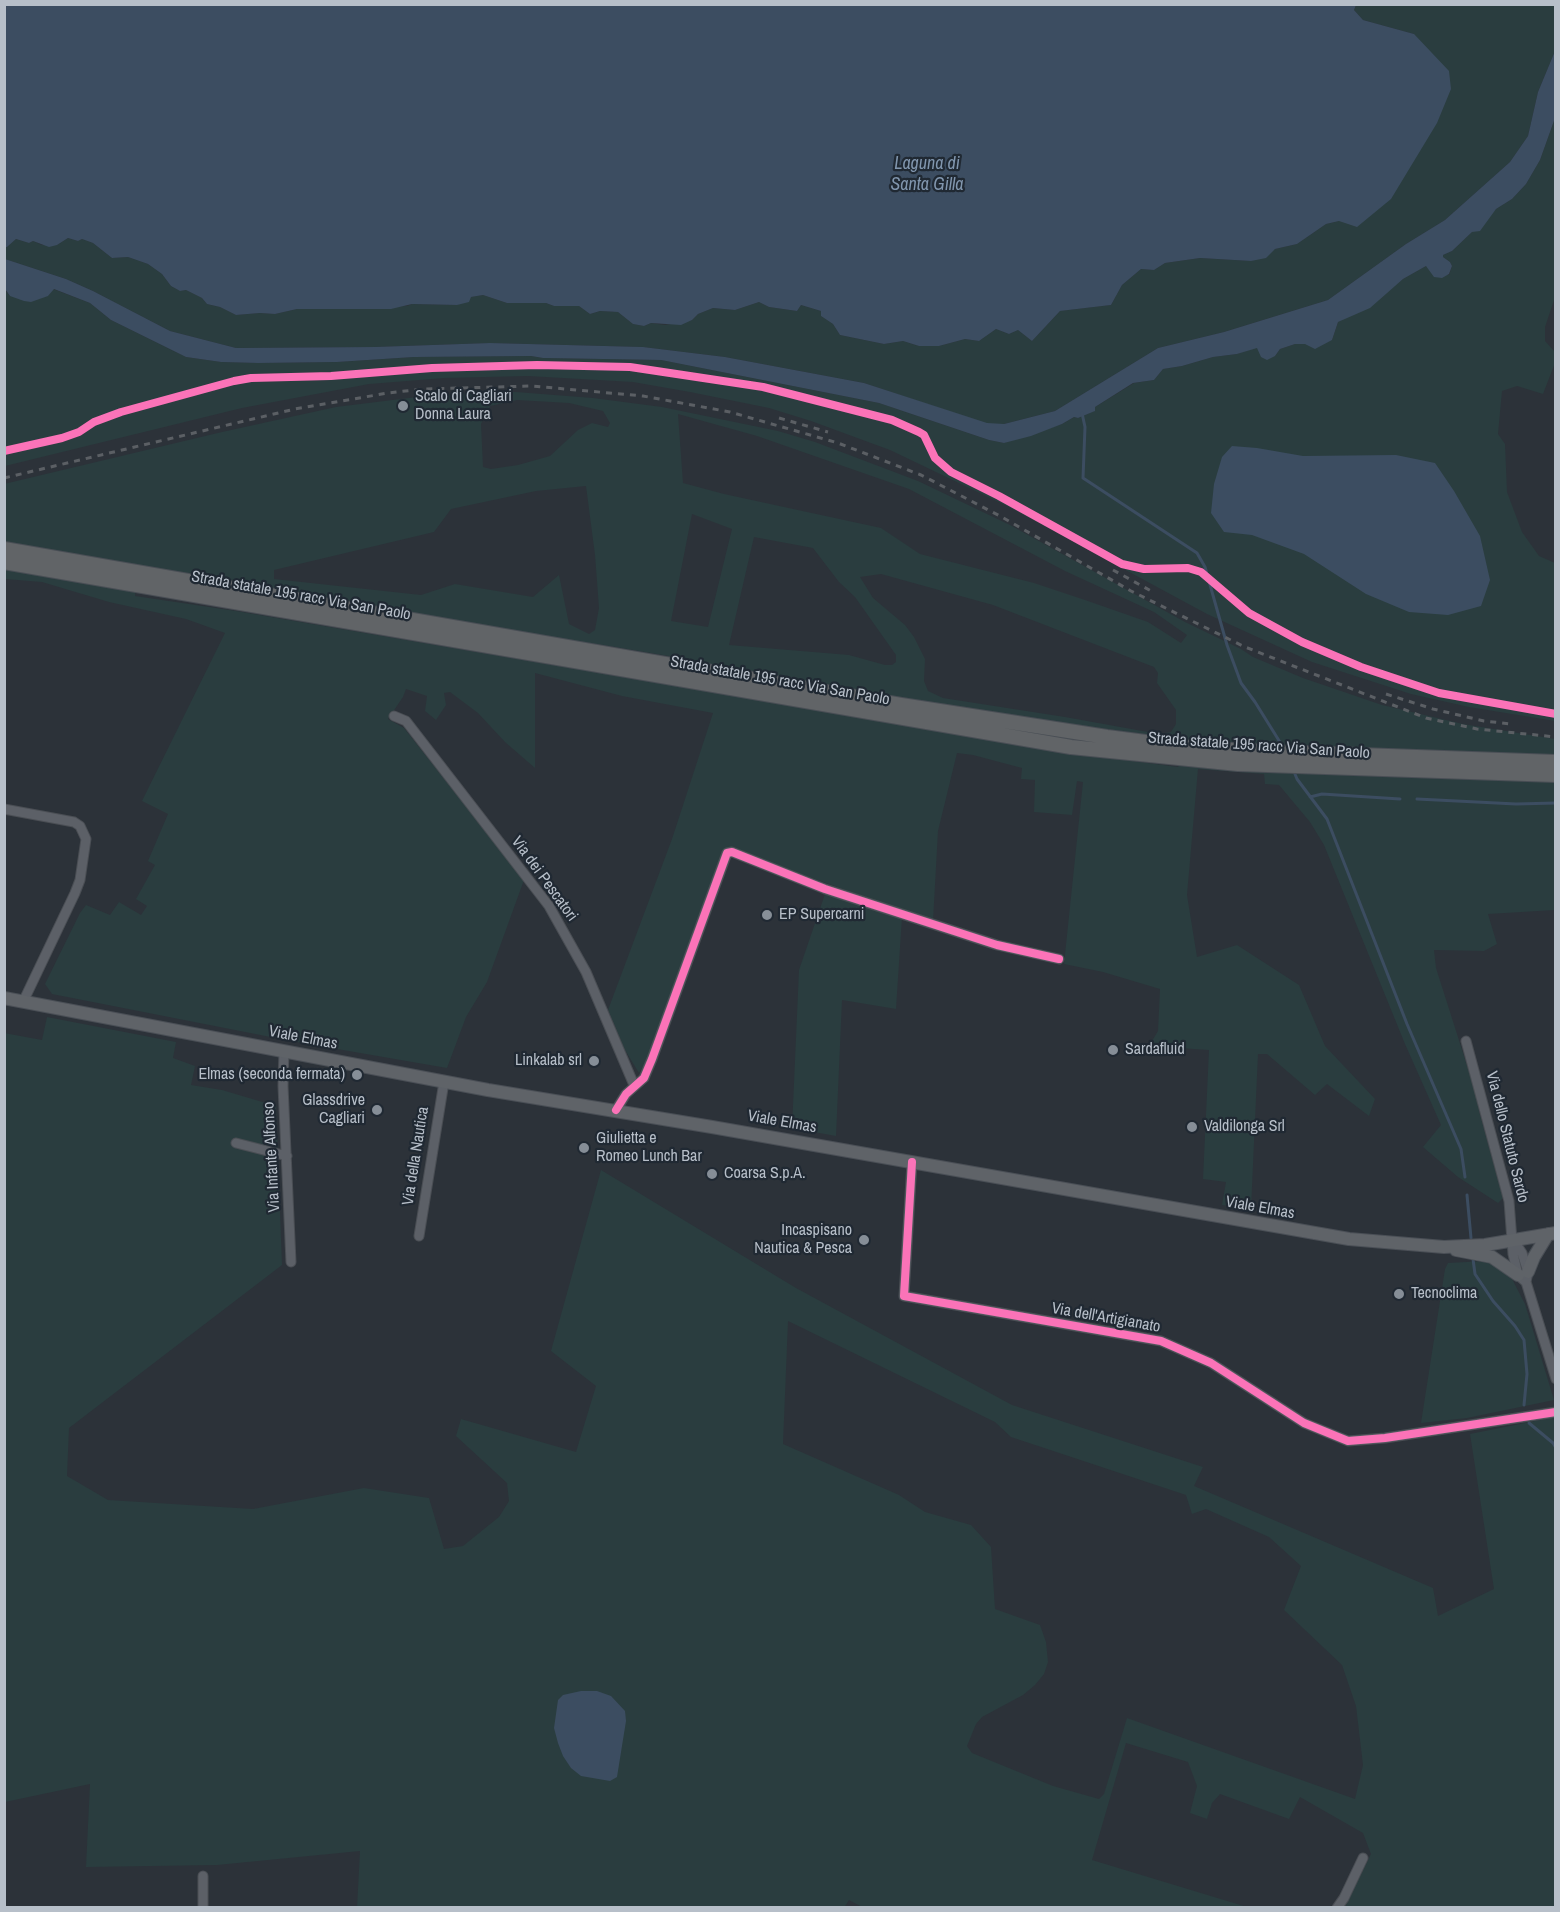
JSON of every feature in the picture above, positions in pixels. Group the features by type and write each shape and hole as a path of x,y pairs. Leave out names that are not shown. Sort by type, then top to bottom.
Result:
{"highway":[{"name":"Strada statale 195 racc Via San Paolo","path":"4,549 137,578 896,718 1071,747 1183,753 1249,751 1511,767 1556,775"},
{"name":"Strada statale 195 racc Via San Paolo","path":"4,562 137,578"},
{"name":"Strada statale 195 racc Via San Paolo","path":"1511,767 1556,762"}],"main road":[{"name":"Viale Elmas","path":"4,998 444,1082 616,1110 1298,1231 1371,1242 1443,1247 1514,1241 1552,1234"},
{"path":"1443,1247 1492,1257 1524,1276 1534,1257 1552,1234"}],"street":[{"name":"Via dei Pescatori","path":"394,716 406,721 549,906 586,972 634,1084"},
{"path":"4,809 74,822 80,826 86,839 80,880 75,893 23,1002"},
{"path":"616,1110 634,1084 644,1077 652,1059 728,853 732,852 825,889 997,945 1059,959"},
{"name":"Via dello Statuto Sardo","path":"1466,1041 1509,1201 1514,1254 1524,1276 1556,1379"},
{"name":"Via Infante Alfonso","path":"284,1051 283,1086 291,1262"},
{"name":"Via della Nautica","path":"419,1236 444,1082"},
{"path":"236,1143 287,1156"},
{"name":"Via dell'Artigianato","path":"912,1162 904,1296 1161,1341 1211,1363 1304,1424 1348,1441 1385,1438 1556,1412"},
{"path":"1338,1908 1363,1858"},
{"path":"203,1876 203,1908"}],"shaded area":[{"path":"1356,5 1555,5 1555,51 1538,92 1528,136 1510,162 1445,220 1406,244 1328,300 1224,332 1158,348 1055,411 1004,424 987,424 864,383 725,357 643,347 490,343 236,348 170,331 66,279 5,259 4,247 16,239 29,243 33,241 42,245 57,245 68,238 78,241 82,239 93,243 112,258 128,257 148,264 162,274 171,286 180,291 186,290 202,298 207,304 220,307 236,315 275,314 297,309 412,304 457,305 470,297 483,295 507,303 579,306 590,314 600,311 618,312 633,324 644,326 651,323 665,325 692,320 698,314 713,308 735,310 759,302 769,307 797,311 801,305 821,311 821,316 833,324 840,335 884,344 903,341 919,346 939,346 965,339 979,341 996,329 1009,334 1018,330 1032,341 1060,311 1111,305 1122,285 1141,269 1154,270 1165,263 1200,258 1251,261 1275,249 1297,244 1326,224 1339,221 1414,34 1363,20 1354,10"},
{"path":"1555,118 1555,297 1545,327 1545,341 1555,352 1555,363 1543,394 1517,386 1502,391 1498,434 1505,444 1507,492 1522,532 1539,556 1555,563 1555,721 1469,707 1411,694 1312,662 1207,614 1009,507 890,450 769,408 633,382 528,376 444,378 369,384 242,408 5,466 4,289 10,296 48,296 53,289 90,303 111,320 186,357 221,362 258,363 337,362 414,357 531,356 661,360 879,403 1004,443 1094,411 1095,407 1134,383 1154,380 1163,369 1213,357 1237,354 1257,347 1275,356 1280,349 1295,344 1332,340 1338,322 1426,266 1449,275 1452,266 1443,255 1452,251 1526,184 1540,160"},
{"path":"516,392 593,398 662,407 778,431 815,442 918,481 1010,525 1185,622 1253,657 1303,678 1382,705 1463,724 1555,739 1555,754 1510,754 1555,781 1555,910 1488,914 1497,944 1484,951 1434,950 1436,968 1478,1100 1503,1198 1498,1203 1458,1177 1423,1147 1441,1125 1405,1044 1324,845 1310,822 1279,785 1265,784 1264,774 1198,769 1187,895 1197,957 1237,945 1299,985 1325,1046 1375,1099 1369,1116 1327,1084 1315,1095 1267,1054 1258,1054 1251,1209 1222,1205 1226,1182 1203,1179 1209,1050 1149,1046 1158,1031 1160,989 1103,972 1064,964 1083,782 1077,781 1072,815 1034,812 1035,780 1021,779 1022,768 973,755 957,753 938,831 933,921 730,849 646,1062 639,1073 625,1050 608,1010 672,839 713,713 622,696 535,673 535,768 505,742 478,713 450,692 444,693 446,705 436,720 425,711 427,696 406,689 388,719 404,728 524,880 487,982 466,1017 447,1068 291,1041 52,994 45,984 86,905 110,915 119,902 141,915 147,906 136,899 155,865 148,861 168,814 142,801 225,633 186,619 109,602 42,582 5,579 4,484 336,407 425,396","holes":["517,400 569,403 603,411 610,423 608,427 592,423 578,430 550,456 518,465 491,469 483,467 481,424 490,406","678,414 757,436 909,489 1065,571 1154,612 1187,635 1181,643 1148,622 1085,600 1034,583 920,554 881,528 683,483","586,486 599,608 595,630 589,634 569,624 559,575 533,597 455,584 421,595 274,579 274,570 434,532 451,509 536,491","692,514 732,529 708,627 671,621","754,537 813,548 839,582 855,597 896,655 896,662 892,665 885,665 849,655 729,645","138,568 188,573 535,636 704,662 710,665 940,706 1186,740 1178,767 1058,751 236,611 135,596","881,574 993,605 1154,667 1158,673 1157,683 1176,710 1176,724 1171,732 1159,734 943,698 928,691 924,681 925,659 914,637 905,625 873,598 860,577"]},
{"path":"825,894 902,917 896,1009 842,1000 836,1136 792,1128 799,970"},
{"path":"47,1017 176,1042 173,1058 195,1066 191,1085 222,1090 276,1106 282,1265 69,1428 67,1476 108,1500 253,1509 364,1488 429,1498 444,1549 463,1546 499,1517 509,1501 507,1483 456,1436 461,1419 576,1452 596,1386 551,1351 601,1170 796,1288 1012,1405 1203,1467 1194,1486 1433,1588 1438,1616 1494,1589 1470,1434 1555,1417 1555,1907 1345,1907 1371,1854 1363,1833 1300,1797 1289,1819 1220,1794 1212,1803 1207,1819 1190,1813 1197,1786 1188,1762 1126,1743 1092,1860 1247,1907 864,1908 849,1900 844,1908 357,1908 360,1851 217,1865 86,1867 90,1784 5,1802 4,1033 42,1040","holes":["788,1321 995,1422 1011,1437 1186,1495 1192,1514 1206,1509 1269,1537 1301,1566 1284,1610 1342,1665 1356,1706 1363,1765 1355,1799 1127,1718 1104,1794 1099,1799 1053,1786 972,1753 967,1746 976,1724 982,1717 1023,1695 1044,1674 1048,1662 1046,1642 1040,1625 995,1609 991,1547 971,1525 925,1512 899,1495 783,1444"]},
{"path":"1485,1261 1499,1266 1511,1277 1525,1304 1554,1400 1467,1418 1421,1423 1445,1269 1448,1263"}],"water":[{"name":"Laguna di Santa Gilla","path":"4,5 1356,5 1354,10 1363,20 1414,34 1449,71 1451,89 1437,123 1391,199 1357,227 1339,221 1326,224 1297,244 1275,249 1266,258 1251,261 1200,258 1165,263 1154,270 1141,269 1122,285 1111,305 1060,311 1032,341 1018,330 1009,334 996,329 979,341 965,339 939,346 919,346 903,341 884,344 840,335 833,324 821,316 821,311 801,305 797,311 769,307 759,302 735,310 713,308 681,325 651,323 644,326 633,324 618,312 600,311 590,314 579,306 507,303 483,295 471,297 469,302 457,305 412,304 391,309 297,309 275,314 236,315 220,307 207,304 202,298 186,290 180,291 171,286 162,274 148,264 128,257 112,258 93,243 82,239 78,241 68,238 49,247 33,241 29,243 16,239 5,247"},
{"path":"1555,51 1555,118 1540,160 1526,184 1512,199 1496,209 1480,231 1472,232 1452,251 1443,255 1452,266 1449,274 1442,278 1434,277 1426,266 1403,279 1370,308 1338,322 1332,340 1315,349 1305,344 1295,344 1280,349 1275,356 1267,360 1261,357 1257,348 1163,369 1154,380 1133,383 1095,407 1095,411 1078,418 1074,417 1031,436 1004,443 879,403 661,360 531,356 414,357 337,362 258,363 221,362 186,357 111,320 90,303 54,289 48,296 31,302 10,296 5,289 5,259 66,279 170,331 236,348 490,343 643,347 725,357 864,383 987,423 1004,424 1055,411 1158,348 1224,332 1328,300 1406,244 1445,220 1510,162 1528,136 1538,92"},
{"path":"1232,446 1303,456 1396,455 1435,463 1480,536 1490,580 1481,606 1448,615 1409,612 1366,594 1304,554 1252,535 1224,532 1211,513 1214,484 1222,457"},
{"path":"581,1691 597,1691 611,1696 625,1711 626,1721 617,1777 610,1781 581,1776 571,1768 558,1743 554,1728 558,1700 563,1695"}],"waterway":[{"path":"1082,413 1085,427 1083,478 1197,553 1205,567 1227,645 1241,683 1283,747"},
{"path":"1293,769 1297,779 1327,819 1407,1024 1461,1149 1465,1177"},
{"path":"1310,797 1322,794 1400,799"},
{"path":"1417,799 1516,804 1556,803"},
{"path":"1467,1195 1471,1238"},
{"path":"1473,1259 1475,1274 1524,1340 1527,1374 1524,1405"},
{"path":"1529,1423 1556,1448"}],"railway":[{"path":"4,478 295,409 388,393 423,389 532,386 643,396 730,412 838,443 921,475 1000,516 1131,591 1245,647 1426,718 1477,729 1556,737"},
{"path":"779,418 828,432"},
{"path":"1113,570 1153,592"},
{"path":"1386,694 1433,709 1484,721 1511,724"}],"cycle path":[{"path":"4,451 62,438 121,412 251,378 537,365 630,367 763,387 892,420 919,432 924,435 935,458 951,472 1122,564 1144,569 1188,568 1201,572 1249,613 1302,642 1361,667 1439,693 1556,714"},
{"path":"616,1110 626,1094 644,1078 727,853 732,852 825,889 997,945 1059,959"},
{"path":"912,1162 904,1296 1161,1341 1211,1363 1304,1423 1348,1441 1385,1438 1556,1412"}],"place":[{"name":"Scalo di Cagliari Donna Laura","path":"403,406"},
{"name":"EP Supercarni","path":"767,915"},
{"name":"Sardafluid","path":"1113,1050"},
{"name":"Linkalab srl","path":"594,1061"},
{"name":"Elmas (seconda fermata)","path":"357,1075"},
{"name":"Glassdrive Cagliari","path":"377,1110"},
{"name":"Valdilonga Srl","path":"1192,1127"},
{"name":"Giulietta e Romeo Lunch Bar","path":"584,1148"},
{"name":"Coarsa S.p.A.","path":"712,1174"},
{"name":"Incaspisano Nautica & Pesca","path":"864,1240"},
{"name":"Tecnoclima","path":"1399,1294"}]}
